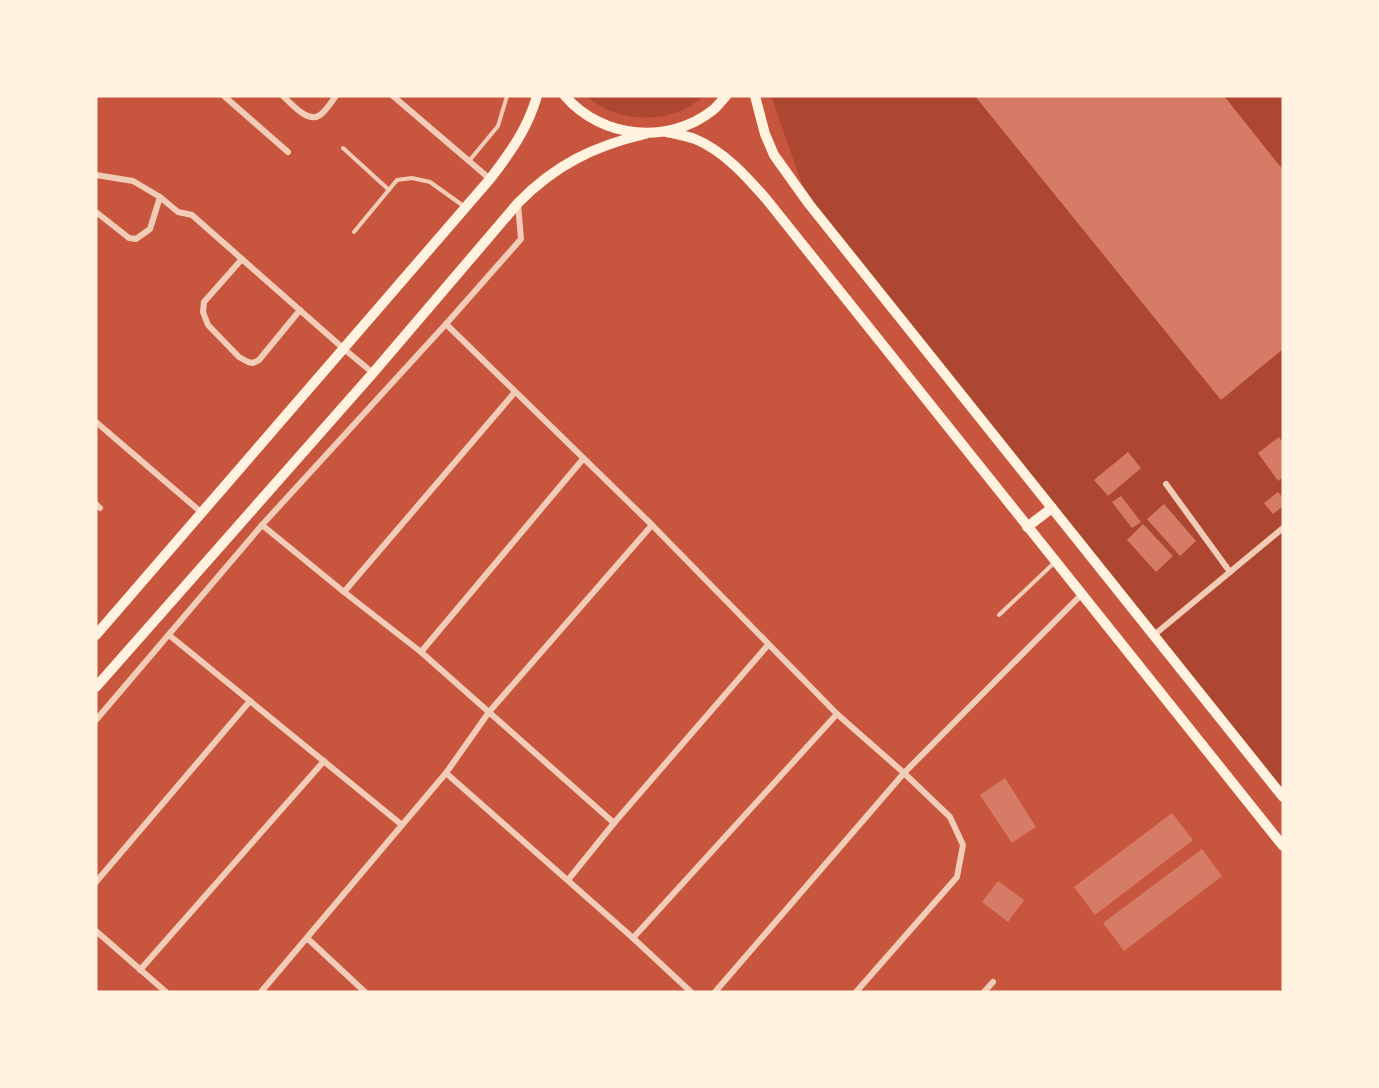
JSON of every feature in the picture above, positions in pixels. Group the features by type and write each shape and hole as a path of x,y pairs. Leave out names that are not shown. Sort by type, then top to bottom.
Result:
{"main road":[{"path":"96,635 490,179 515,146 537,96"},
{"path":"565,96 595,121 619,130 645,134"},
{"path":"97,685 373,373 518,203 545,178 576,158 609,143 645,134 667,132 692,123 714,109 726,96"},
{"path":"755,96 765,134 774,155 809,204 1283,797"},
{"path":"667,132 695,139 719,153 767,200 1283,846"},
{"path":"1027,527 1052,508"}],"street":[{"path":"224,96 288,152"},
{"path":"283,96 306,116 313,118 320,116 336,96"},
{"path":"393,96 490,179"},
{"path":"96,175 133,181 160,197 178,212 192,215 373,373"},
{"path":"96,212 129,238 136,239 150,229 160,197"},
{"path":"96,720 262,525 521,239 518,203"},
{"path":"242,259 204,302 203,312 208,325 239,357 253,363 259,360 300,310"},
{"path":"446,324 652,525 837,714 904,773 950,818 963,845 957,877 856,992"},
{"path":"344,592 515,392"},
{"path":"96,422 202,513"},
{"path":"421,652 583,459"},
{"path":"1166,484 1230,572"},
{"path":"262,525 421,652 614,823"},
{"path":"261,992 446,773 489,712 652,525"},
{"path":"1154,635 1283,528"},
{"path":"715,992 904,773 1082,594"},
{"path":"169,635 402,825"},
{"path":"568,880 614,823 768,645"},
{"path":"96,882 250,701"},
{"path":"633,938 837,714"},
{"path":"140,970 324,761"},
{"path":"446,773 691,992"},
{"path":"96,931 166,992"},
{"path":"307,938 365,992"},
{"path":"984,992 993,982"}],"lane":[{"path":"469,161 498,126 507,96"},
{"path":"343,148 389,190"},
{"path":"354,232 397,180 412,178 430,182 466,207"},
{"path":"999,615 1055,561"}],"shaded area":[{"path":"587,96 705,96 681,111 644,118 607,110"},
{"path":"771,96 1283,96 1283,798 809,204"}],"building":[{"path":"975,96 1224,96 1283,170 1283,349 1221,400"},
{"path":"1279,437 1283,443 1283,477 1278,481 1258,453"},
{"path":"1128,452 1141,468 1108,496 1094,480"},
{"path":"1278,492 1283,498 1283,506 1273,514 1264,503"},
{"path":"1121,496 1141,522 1132,528 1112,502"},
{"path":"1164,504 1196,541 1180,556 1147,519"},
{"path":"1143,524 1173,556 1156,572 1127,540"},
{"path":"1005,778 1036,827 1012,843 980,795"},
{"path":"1172,813 1193,840 1095,915 1074,887"},
{"path":"1202,849 1222,876 1124,951 1103,923"},
{"path":"998,881 1024,900 1008,922 982,902"}]}
